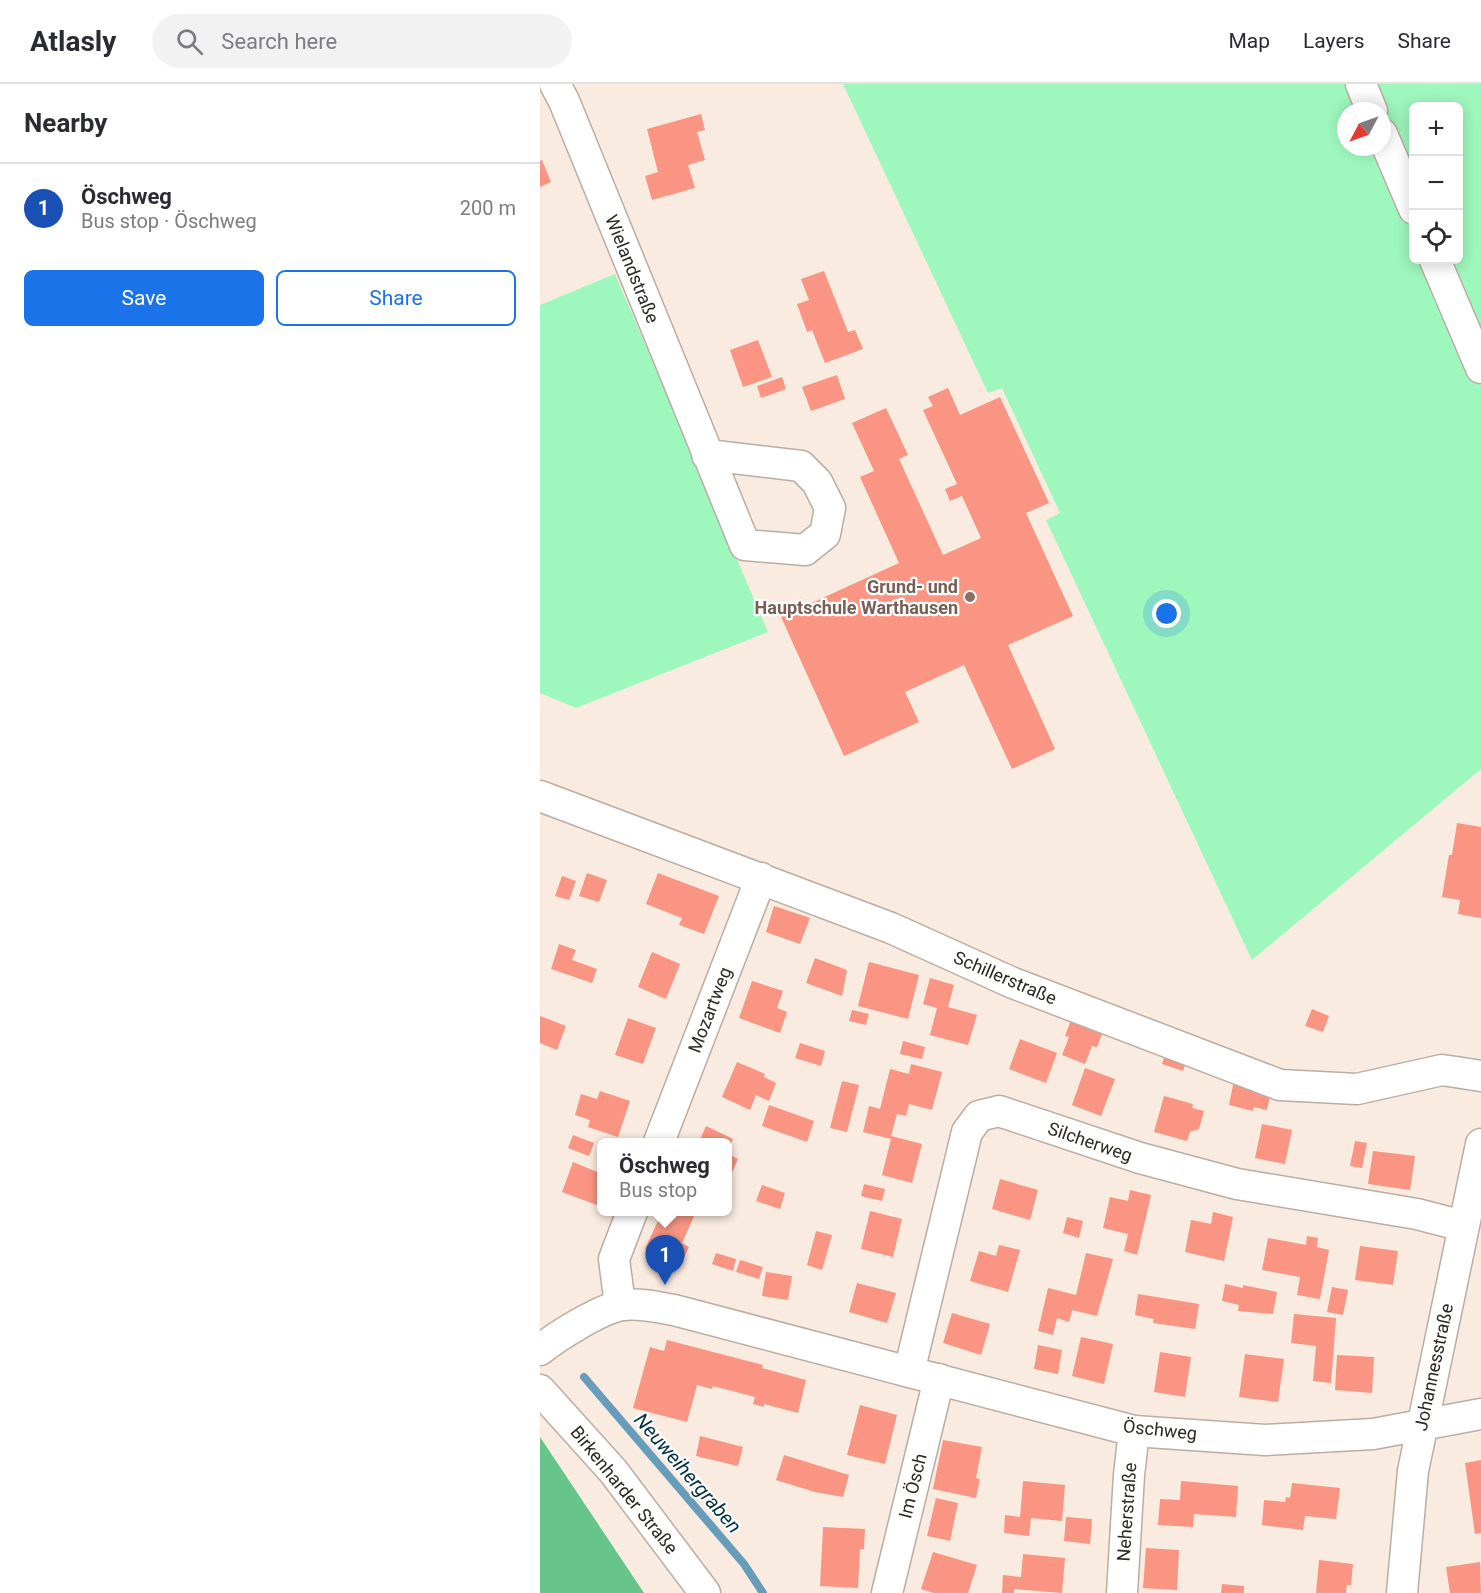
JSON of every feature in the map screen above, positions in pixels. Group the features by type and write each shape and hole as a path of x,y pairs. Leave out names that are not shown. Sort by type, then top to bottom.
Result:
{"street":[{"name":"Wielandstraße","path":"555,84 564,101 707,455"},
{"path":"1361,84 1368,102"},
{"path":"1391,156 1409,199"},
{"path":"1437,264 1481,368"},
{"name":"Schillerstraße","path":"540,796 891,928 1013,983 1280,1084 1357,1089 1442,1070 1481,1076"},
{"name":"Mozartweg","path":"661,1138 761,878"},
{"name":"Silcherweg","path":"909,1372 967,1132 979,1116 999,1111 1140,1158 1237,1184 1417,1214 1463,1226"},
{"name":"Johannesstraße","path":"1402,1593 1413,1471 1481,1144"},
{"path":"620,1305 614,1259 630,1216"},
{"name":"Öschweg","path":"540,1350 593,1317 620,1305 640,1304 674,1310 1134,1431 1265,1440 1373,1434 1481,1414"},
{"name":"Im Ösch","path":"887,1593 939,1379"},
{"name":"Birkenharder Straße","path":"540,1390 613,1471 705,1593"},
{"name":"Neherstraße","path":"1122,1593 1134,1431"}],"green space":[{"path":"843,84 1481,84 1481,769 1252,960 1046,520 1060,513 1002,388 988,393"},
{"path":"615,274 768,632 576,708 540,693 540,305"},
{"path":"540,1437 644,1593 540,1593"}],"building":[{"path":"701,114 705,130 697,132 705,160 688,165 695,188 652,200 645,176 658,172 647,129"},
{"path":"542,160 551,182 540,187 540,161"},
{"path":"824,271 848,332 855,330 863,349 825,363 812,330 807,332 797,304 809,300 801,279"},
{"path":"758,340 772,377 743,387 730,350"},
{"path":"837,375 845,399 811,411 802,387"},
{"path":"782,377 786,389 761,398 757,386"},
{"name":"Grund- und Hauptschule Warthausen","path":"948,388 960,415 1000,397 1049,503 1026,513 1073,616 1008,645 1055,749 1012,769 964,665 905,692 919,722 844,756 781,617 899,563 860,477 874,471 852,423 886,408 908,455 899,459 943,555 981,538 962,496 950,501 945,489 957,484 923,410 933,406 928,397"},
{"path":"1457,823 1481,827 1481,918 1458,914 1460,900 1442,897"},
{"path":"587,873 607,880 599,902 579,896"},
{"path":"658,873 719,896 704,934 679,925 682,918 646,904"},
{"path":"562,876 576,881 569,900 555,896"},
{"path":"774,906 810,918 800,944 766,932"},
{"path":"559,944 576,950 572,960 597,969 592,983 551,969"},
{"path":"652,952 680,964 666,999 638,987"},
{"path":"815,958 847,970 842,996 806,983"},
{"path":"869,962 919,975 908,1019 858,1006"},
{"path":"930,978 954,985 948,1007 977,1015 968,1045 930,1035 937,1008 923,1004"},
{"path":"752,981 783,991 777,1008 787,1012 780,1033 739,1018"},
{"path":"1312,1009 1329,1016 1323,1032 1305,1026"},
{"path":"852,1010 869,1014 866,1025 849,1021"},
{"path":"540,1016 566,1026 557,1050 540,1043"},
{"path":"628,1018 656,1028 643,1064 615,1055"},
{"path":"1071,1020 1103,1032 1097,1047 1092,1046 1085,1064 1062,1055 1069,1037 1065,1036"},
{"path":"1020,1039 1057,1053 1046,1083 1009,1069"},
{"path":"903,1041 925,1047 922,1059 900,1054"},
{"path":"800,1043 825,1051 821,1066 795,1058"},
{"path":"1166,1052 1187,1060 1183,1071 1162,1064"},
{"path":"737,1062 765,1074 764,1077 776,1083 769,1101 756,1095 750,1110 722,1097"},
{"path":"911,1064 942,1072 932,1110 909,1104 906,1116 897,1114 891,1136 922,1144 912,1183 882,1175 891,1139 863,1132 869,1106 880,1109 890,1069 909,1074"},
{"path":"1085,1068 1115,1079 1101,1116 1072,1105"},
{"path":"1234,1080 1272,1088 1267,1110 1254,1107 1253,1111 1229,1105"},
{"path":"842,1081 859,1085 847,1132 830,1128"},
{"path":"600,1091 630,1101 618,1137 588,1127 590,1120 575,1115 581,1094 597,1099"},
{"path":"1164,1096 1193,1104 1192,1108 1204,1111 1199,1129 1190,1132 1187,1141 1154,1132"},
{"path":"769,1105 814,1121 807,1142 762,1126"},
{"path":"1262,1124 1292,1130 1285,1164 1255,1158"},
{"path":"706,1126 731,1138 701,1138"},
{"path":"573,1135 594,1143 589,1156 568,1148"},
{"path":"1355,1141 1367,1143 1362,1168 1350,1166"},
{"path":"1373,1151 1415,1156 1410,1190 1368,1184"},
{"path":"732,1156 738,1159 732,1173"},
{"path":"573,1162 597,1172 597,1205 562,1192"},
{"path":"1000,1179 1038,1190 1030,1220 992,1209"},
{"path":"864,1184 885,1189 882,1201 861,1196"},
{"path":"762,1185 785,1193 780,1209 756,1201"},
{"path":"1130,1190 1151,1195 1137,1255 1124,1251 1128,1234 1103,1228 1110,1197 1128,1201"},
{"path":"870,1211 902,1219 893,1257 861,1249"},
{"path":"1213,1212 1233,1217 1224,1261 1185,1252 1191,1220 1211,1224"},
{"path":"660,1216 694,1216 682,1243 689,1247 680,1266 645,1249"},
{"path":"1067,1217 1083,1221 1079,1238 1063,1233"},
{"path":"816,1231 832,1235 822,1270 807,1265"},
{"path":"1307,1236 1318,1238 1317,1247 1329,1250 1320,1299 1297,1295 1300,1277 1262,1270 1268,1238 1306,1245"},
{"path":"999,1245 1020,1250 1008,1292 970,1281 979,1251 996,1256"},
{"path":"1360,1246 1398,1251 1393,1285 1355,1280"},
{"path":"716,1253 736,1259 733,1271 712,1264"},
{"path":"1086,1253 1113,1259 1097,1316 1072,1310 1069,1322 1057,1318 1053,1335 1038,1331 1048,1288 1076,1295"},
{"path":"740,1260 763,1267 759,1279 736,1272"},
{"path":"766,1272 792,1276 788,1300 762,1296"},
{"path":"857,1283 896,1293 887,1323 849,1312"},
{"path":"1225,1284 1277,1292 1273,1314 1238,1311 1239,1305 1222,1301"},
{"path":"1332,1287 1348,1290 1343,1315 1327,1312"},
{"path":"1138,1294 1199,1304 1195,1329 1153,1323 1154,1319 1135,1315"},
{"path":"952,1313 990,1324 981,1355 943,1343"},
{"path":"1294,1314 1336,1318 1331,1383 1313,1381 1316,1346 1291,1343"},
{"path":"1081,1337 1113,1344 1104,1384 1072,1376"},
{"path":"667,1340 763,1365 762,1368 806,1380 798,1413 764,1404 764,1407 753,1404 755,1397 713,1386 712,1389 697,1385 687,1422 633,1408 650,1347 664,1351"},
{"path":"1038,1345 1062,1350 1058,1374 1034,1369"},
{"path":"1160,1352 1191,1357 1185,1397 1154,1392"},
{"path":"1245,1354 1284,1359 1278,1402 1239,1397"},
{"path":"1337,1355 1374,1357 1372,1393 1335,1390"},
{"path":"860,1405 897,1415 885,1464 847,1455"},
{"path":"700,1436 743,1447 738,1466 696,1456"},
{"path":"943,1440 982,1447 976,1478 980,1479 976,1498 933,1489"},
{"path":"784,1455 849,1475 843,1497 815,1492 776,1480"},
{"path":"1481,1460 1481,1533 1475,1534 1465,1463"},
{"path":"1023,1481 1065,1485 1062,1521 1031,1518 1029,1536 1004,1533 1005,1515 1020,1517"},
{"path":"1181,1481 1238,1486 1236,1517 1194,1514 1193,1527 1158,1525 1160,1499 1180,1500"},
{"path":"1292,1483 1340,1488 1336,1519 1305,1516 1303,1530 1262,1525 1264,1500 1285,1502 1286,1497 1290,1498"},
{"path":"936,1498 958,1503 950,1541 927,1536"},
{"path":"1066,1517 1092,1519 1090,1544 1064,1541"},
{"path":"823,1527 865,1529 864,1549 860,1549 858,1588 820,1586"},
{"path":"1146,1548 1179,1550 1177,1590 1143,1588"},
{"path":"933,1552 977,1565 968,1593 934,1593 921,1589"},
{"path":"1023,1554 1065,1558 1062,1593 1014,1589 1014,1593 1002,1593 1003,1575 1021,1577"},
{"path":"1319,1560 1353,1564 1351,1585 1347,1585 1346,1593 1316,1593"},
{"path":"1480,1562 1481,1593 1450,1593 1446,1567"},
{"path":"1222,1584 1244,1586 1244,1593 1221,1593"}],"waterway":[{"name":"Neuweihergraben","path":"584,1377 744,1564 763,1593"}],"place":[{"name":"Grund- und Hauptschule Warthausen","path":"970,597"},
{"name":"Öschweg","path":"665,1285"}]}
